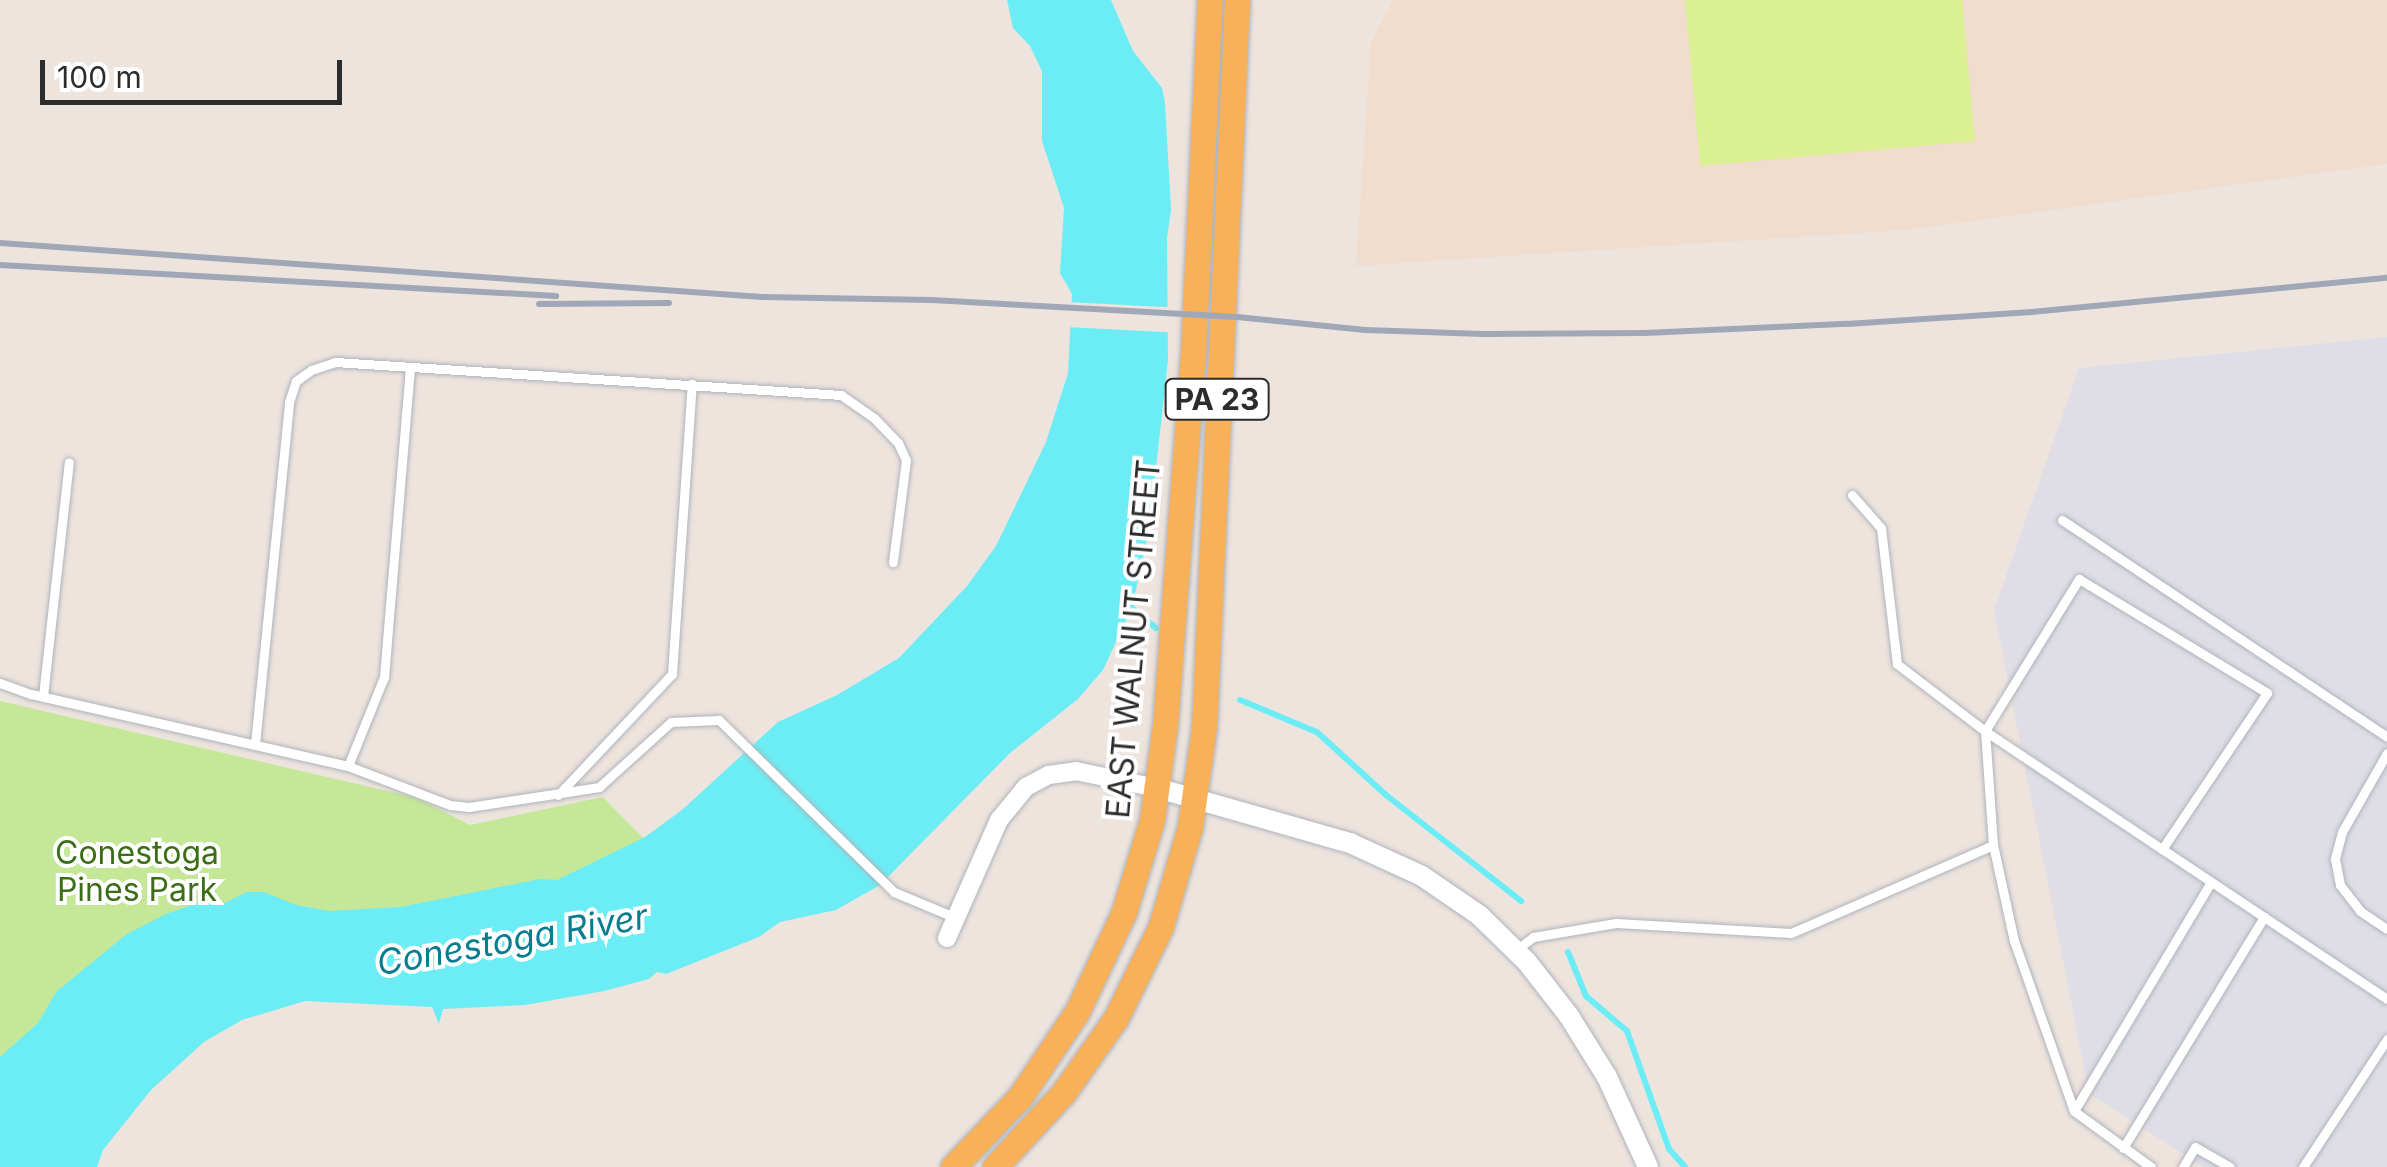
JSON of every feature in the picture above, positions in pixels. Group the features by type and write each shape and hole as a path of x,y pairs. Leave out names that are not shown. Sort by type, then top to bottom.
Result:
{"main road":[{"name":"EAST WALNUT STREET","path":"953,1167 1020,1098 1058,1043 1095,977 1135,884 1157,788 1192,354 1210,0"},
{"name":"EAST WALNUT STREET","path":"994,1167 1064,1092 1123,1006 1171,896 1195,798 1204,728 1214,556 1218,337 1237,0"}],"street":[{"path":"947,938 999,820 1026,788 1049,776 1076,771 1157,788 1310,830 1386,858 1453,896 1516,950 1589,1046 1648,1167"}],"lane":[{"path":"255,744 290,402 296,381 311,370 335,362 841,395 874,418 898,443 906,460 893,562"},
{"path":"348,766 384,677 410,367"},
{"path":"558,796 672,674 692,384"},
{"path":"43,696 69,462"},
{"path":"1852,495 1881,528 1897,664 1985,731 2387,999"},
{"path":"2062,520 2387,737"},
{"path":"2151,1167 2074,1111 2014,941 1993,845 1985,731 2079,579 2267,693 2162,849"},
{"path":"0,683 348,766 450,805 469,808 599,787 663,726 680,718 719,720 883,881 909,902 954,917"},
{"path":"2387,753 2342,832 2335,858 2340,885 2360,911 2387,929"},
{"path":"1516,950 1533,937 1616,923 1791,933 1993,845"},
{"path":"2074,1111 2211,882"},
{"path":"2124,1148 2264,917"},
{"path":"2302,1167 2387,1039"},
{"path":"2183,1167 2196,1148 2230,1167"}],"shaded area":[{"path":"1393,0 2387,0 2387,164 1906,230 1356,266 1371,43"},
{"path":"2387,337 2387,1167 2203,1167 2089,1093 1994,610 2079,368"}],"green space":[{"path":"1685,0 1962,0 1975,141 1700,166"},
{"name":"Conestoga Pines Park","path":"0,701 417,798 470,825 603,797 692,888 215,986 0,1167"}],"water":[{"name":"Conestoga River","path":"1007,0 1111,0 1133,51 1162,88 1165,103 1171,210 1167,238 1168,360 1149,531 1132,607 1103,670 1078,699 1010,753 880,885 836,910 780,922 759,937 666,974 657,972 649,979 525,1005 443,1009 439,1024 432,1007 305,1001 242,1020 204,1042 151,1090 103,1150 97,1167 0,1167 0,1057 38,1023 57,991 127,934 206,900 223,904 247,892 264,892 296,905 329,911 401,907 540,879 557,880 645,837 682,810 778,722 837,695 899,658 967,586 996,546 1046,442 1068,373 1072,294 1060,273 1064,208 1042,141 1042,71 1030,46 1013,28"}],"pier":[{"path":"1067,302 1174,308 1173,333 1066,327"}],"waterway":[{"path":"1126,603 1156,628"},
{"path":"1240,700 1317,732 1386,795 1521,901"},
{"path":"1568,952 1586,996 1627,1031 1669,1149 1685,1167"}],"railway":[{"path":"0,243 762,297 932,300 1237,317 1365,330 1484,334 1645,333 1847,324 2032,312 2387,278"},
{"path":"0,265 556,296"},
{"path":"539,304 669,303"}]}
